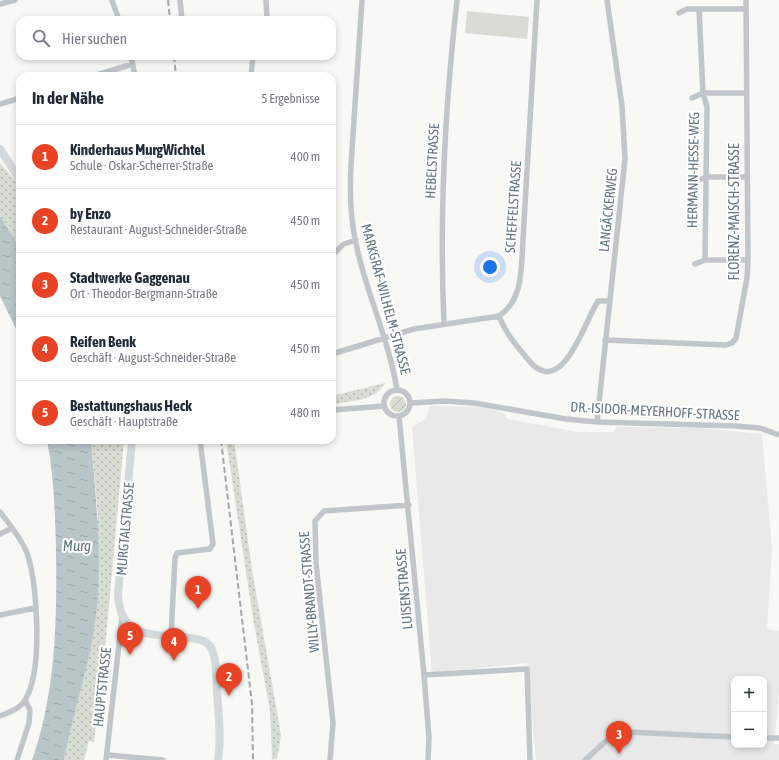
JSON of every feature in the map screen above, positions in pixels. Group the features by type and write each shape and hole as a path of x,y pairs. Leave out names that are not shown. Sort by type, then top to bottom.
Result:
{"street":[{"path":"0,4 15,0"},
{"path":"112,0 118,16"},
{"path":"180,0 182,16"},
{"path":"266,0 267,16"},
{"name":"MARKGRAF-WILHELM-STRASSE","path":"362,0 350,188 353,227 385,337 397,390"},
{"name":"HEBELSTRASSE","path":"444,323 442,273 443,167 457,0"},
{"name":"SCHEFFELSTRASSE","path":"499,316 509,308 517,295 520,276 538,0"},
{"name":"LANGÄCKERWEG","path":"597,422 605,340 624,188 625,159 622,106 607,0"},
{"name":"FLORENZ-MAISCH-STRASSE","path":"605,340 726,346 732,343 739,330 747,278 748,260 746,177 746,0"},
{"path":"679,13 687,9 746,9"},
{"name":"HERMANN-HESSE-WEG","path":"699,9 703,93 707,107 705,260"},
{"path":"132,60 134,72"},
{"path":"251,72 253,60"},
{"path":"106,72 133,64"},
{"path":"692,98 703,93 746,93"},
{"path":"0,104 16,99"},
{"path":"0,149 9,166"},
{"path":"0,158 16,175"},
{"path":"696,181 706,177 746,177"},
{"path":"336,251 344,244 356,240"},
{"path":"695,264 705,260 748,260"},
{"path":"336,353 385,337 444,323 499,316 508,335 530,364 537,370 546,373 561,366 567,360 598,301 610,301"},
{"path":"397,390 406,393 410,403 407,411 400,416 390,414 384,406 387,395 397,390"},
{"name":"DR.-ISIDOR-MEYERHOFF-STRASSE","path":"410,403 445,401 474,403 597,422 735,426 760,428 779,435"},
{"path":"336,410 384,406"},
{"name":"LUISENSTRASSE","path":"400,416 424,675 429,738 428,760"},
{"name":"MURGTALSTRASSE","path":"122,618 118,594 132,444"},
{"path":"171,636 175,558 177,554 184,552 210,549 213,544 200,444"},
{"name":"WILLY-BRANDT-STRASSE","path":"330,760 333,723 316,563 315,521 324,511 409,505"},
{"path":"0,512 12,528 27,553 33,576 35,608 35,664 32,683 25,700 17,708 0,716"},
{"path":"0,534 12,528"},
{"path":"0,615 35,608"},
{"path":"122,618 135,630 201,640 208,644 212,649 215,658 217,688 218,760"},
{"name":"HAUPTSTRASSE","path":"107,757 122,618"},
{"path":"424,675 527,669 530,760"},
{"path":"17,760 28,723 30,710 25,700"},
{"path":"585,760 608,738 615,734 626,732 731,737"},
{"path":"767,738 779,738"},
{"path":"107,757 163,760"}],"shaded area":[{"path":"467,11 529,17 527,39 465,33"},
{"path":"0,163 16,181 16,242 0,216"},
{"path":"385,383 381,389 369,397 354,401 336,403 336,395"},
{"path":"395,396 401,396 406,401 404,410 401,412 395,412 390,407 390,401"},
{"path":"430,406 492,409 504,414 508,419 578,432 614,432 616,427 702,428 762,434 772,548 767,629 779,631 779,693 774,744 779,744 779,760 536,760 527,663 432,673 412,427 426,419"},
{"path":"91,444 124,444 106,638 94,742 89,741 84,760 64,760 98,516"},
{"path":"227,444 235,444 252,570 281,735 277,759 272,759 270,710 254,624"}],"water":[{"path":"0,216 16,242 16,329 0,296"},
{"name":"Murg","path":"48,444 91,444 99,558 97,606 91,646 64,760 32,760 46,709 55,629 55,522 53,481"}],"railway":[{"path":"168,0 170,16"},
{"path":"174,60 176,72"},
{"path":"221,444 252,704 253,760"}],"place":[{"name":"Kinderhaus MurgWichtel","path":"198,609"},
{"name":"Bestattungshaus Heck","path":"130,655"},
{"name":"Reifen Benk","path":"174,661"},
{"name":"by Enzo","path":"229,696"},
{"name":"Stadtwerke Gaggenau","path":"619,754"}]}
